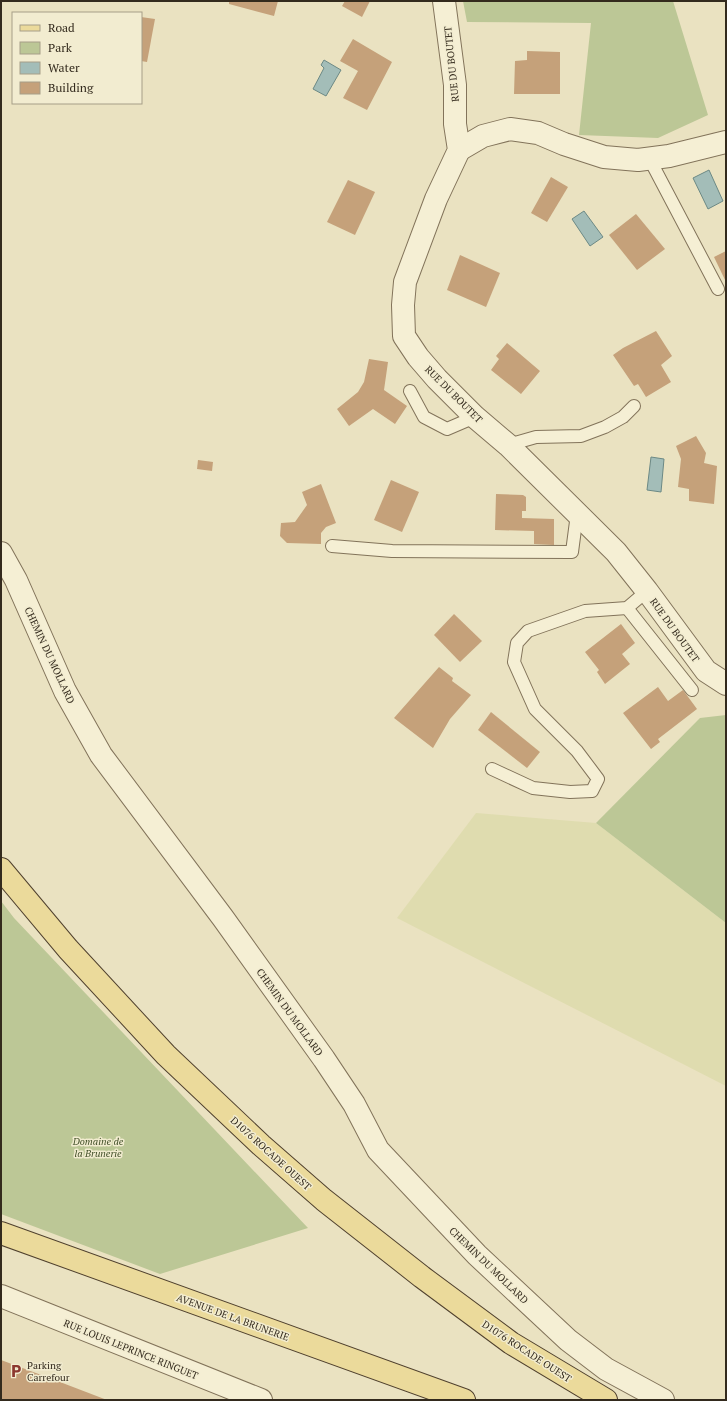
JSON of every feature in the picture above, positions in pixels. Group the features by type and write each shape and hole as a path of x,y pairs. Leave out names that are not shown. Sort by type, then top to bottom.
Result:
{"main road":[{"name":"D1076 ROCADE OUEST","path":"1,869 68,949 166,1055 260,1145 324,1200 422,1278 511,1343 592,1394 606,1400"},
{"name":"AVENUE DE LA BRUNERIE","path":"1,1233 464,1400"}],"street":[{"name":"RUE DU BOUTET","path":"444,1 455,85 455,124 459,150 436,199 405,282 402,305 404,336 418,357 437,379 475,417 508,445 616,552 706,671 726,684"},
{"path":"459,150 483,136 510,129 538,133 564,144 604,157 638,160 669,156 726,142"},
{"name":"CHEMIN DU MOLLARD","path":"1,553 16,580 65,691 102,755 223,918 324,1059 354,1104 378,1150 477,1255 568,1340 606,1369 663,1400"},
{"name":"RUE LOUIS LEPRINCE RINGUET","path":"1,1296 261,1400"}],"lane":[{"path":"649,158 718,289"},
{"path":"410,391 424,417 447,429 475,417"},
{"path":"508,445 536,436 581,436 605,427 623,417 634,406"},
{"path":"332,546 392,551 572,552 577,514"},
{"path":"492,769 533,788 570,792 592,791 598,779 577,751 535,709 514,662 517,643 528,631 585,611 627,608 647,591"},
{"path":"627,608 692,690"}],"shaded area":[{"path":"476,813 596,823 726,923 726,1086 397,918"}],"green space":[{"path":"463,1 673,1 708,115 658,138 579,135 591,23 467,22"},
{"path":"726,715 726,923 596,823 700,718"},
{"name":"Domaine de la Brunerie","path":"1,901 14,918 308,1228 160,1274 1,1214"}],"water":[{"path":"324,60 341,70 326,96 313,89 324,68 321,65"},
{"path":"709,170 723,201 708,209 693,178"},
{"path":"584,211 603,237 590,246 572,219"},
{"path":"651,457 664,459 661,492 647,490"}],"building":[{"path":"229,1 278,1 274,16 229,4"},
{"path":"345,1 370,1 362,17 342,6"},
{"path":"142,17 155,19 147,62 142,61"},
{"path":"353,39 392,62 367,110 343,98 358,71 340,61"},
{"path":"527,51 560,52 560,94 514,94 515,61 527,60"},
{"path":"551,177 568,187 547,222 531,213"},
{"path":"348,180 375,192 355,235 327,222"},
{"path":"636,214 665,249 637,270 609,235"},
{"path":"726,251 726,282 714,257"},
{"path":"460,255 500,273 486,307 447,290"},
{"path":"656,331 672,356 661,365 671,382 646,397 638,384 634,386 613,355 623,348"},
{"path":"507,343 540,371 521,394 491,370 499,359 496,356"},
{"path":"369,359 388,362 384,390 407,406 395,424 373,409 349,426 337,409 358,392 364,382"},
{"path":"696,436 706,453 704,463 717,466 714,504 689,501 689,489 678,487 681,459 676,446"},
{"path":"198,460 213,462 212,471 197,469"},
{"path":"391,480 419,492 402,532 374,520"},
{"path":"321,484 336,523 326,527 321,533 321,544 287,543 280,536 281,523 295,522 307,505 302,492"},
{"path":"496,494 523,495 526,497 526,511 522,511 522,518 554,519 554,545 534,544 534,531 495,530"},
{"path":"454,614 482,641 460,662 434,635"},
{"path":"621,624 635,643 622,654 630,664 605,684 597,672 599,670 585,652"},
{"path":"439,667 453,678 452,681 471,695 450,719 433,748 394,718"},
{"path":"658,687 668,701 683,690 697,709 658,739 660,742 651,749 623,713"},
{"path":"491,712 540,752 527,768 478,730"},
{"name":"Parking Carrefour","path":"1,1360 60,1382 107,1400 1,1400"}],"place":[{"name":"Parking Carrefour","path":"16,1371"}]}
